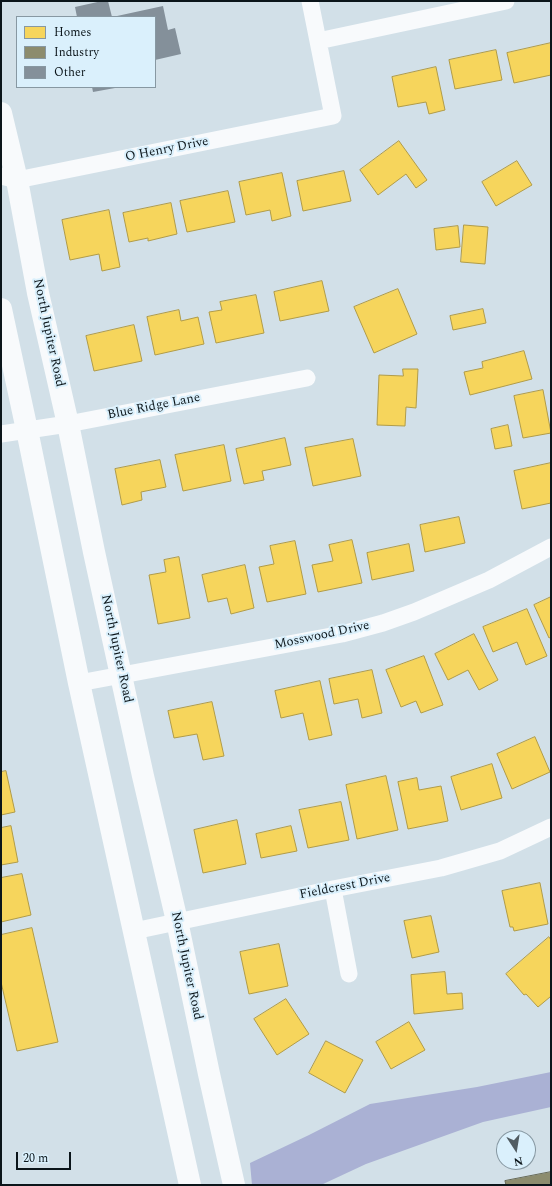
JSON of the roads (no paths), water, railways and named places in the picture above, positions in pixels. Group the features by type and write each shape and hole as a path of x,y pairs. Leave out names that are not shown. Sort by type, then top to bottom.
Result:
{"main road":[{"name":"North Jupiter Road","path":"1,113 9,178 38,293 68,424 94,552 148,799 177,921 234,1185"},
{"path":"1,309 79,683 190,1185"}],"street":[{"path":"310,1 318,41 506,1"},
{"name":"O Henry Drive","path":"9,178 333,116 318,41"},
{"name":"Blue Ridge Lane","path":"1,434 68,424 307,378"},
{"name":"Mosswood Drive","path":"79,683 342,634 414,612 489,580 551,547"},
{"name":"Fieldcrest Drive","path":"134,931 441,868 500,851 551,827"},
{"path":"333,890 349,974"}],"water":[{"path":"551,1072 551,1107 483,1122 366,1164 321,1185 252,1185 250,1163 370,1104 477,1087"}]}
